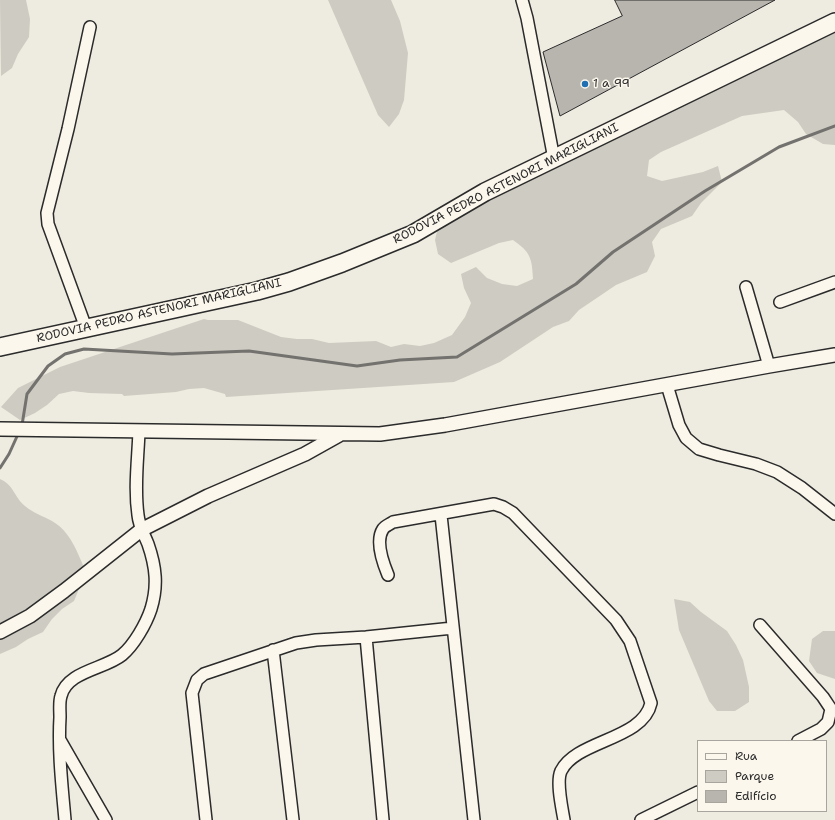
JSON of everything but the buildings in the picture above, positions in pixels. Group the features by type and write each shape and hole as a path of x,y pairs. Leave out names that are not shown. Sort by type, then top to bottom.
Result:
{"main road":[{"name":"RODOVIA PEDRO ASTENORI MARIGLIANI","path":"0,347 257,291 289,282 342,263 413,234 485,192 835,22"}],"street":[{"path":"522,0 527,18 554,159"},
{"path":"86,328 48,224 47,213 68,129 90,27"},
{"path":"780,302 835,282"},
{"path":"746,287 769,366"},
{"path":"5,429 380,434 445,425 835,355"},
{"path":"667,385 679,425 686,438 699,449 756,464 777,472 802,488 835,514"},
{"path":"65,820 59,738 61,696 67,684 80,675 122,655 142,631 151,609 156,586 154,562 141,530 138,516 136,489 139,430"},
{"path":"0,632 30,616 141,530 208,496 305,454 340,434"},
{"path":"388,575 382,561 379,538 383,528 393,522 494,504 513,513 616,620 630,641 651,703 650,710 646,716 633,727 570,759 560,772 564,820"},
{"path":"441,514 474,820"},
{"path":"760,625 823,697 830,709 828,722 821,729 800,740"},
{"path":"206,820 192,693 197,680 204,674 274,650 316,640 366,637 453,628"},
{"path":"366,637 383,820"},
{"path":"274,650 294,820"},
{"path":"59,738 106,820"},
{"path":"641,820 697,792"}],"green space":[{"path":"0,0 26,0 30,19 29,37 18,54 12,68 1,76"},
{"path":"328,0 391,0 400,21 408,53 404,100 399,114 389,127 378,115"},
{"path":"835,26 835,145 823,144 806,134 798,122 784,110 742,116 661,152 649,160 647,176 662,181 703,172 718,166 722,182 701,203 692,216 661,229 652,242 655,256 647,272 616,285 579,310 569,321 553,327 500,362 454,382 226,397 225,394 204,388 124,396 122,394 73,391 59,394 35,413 20,420 1,407 18,388 60,367 204,319 238,320 281,337 312,339 329,343 376,341 391,347 404,344 420,346 434,343 452,335 465,317 471,303 464,288 461,274 476,267 487,278 502,284 517,286 533,279 532,265 527,252 513,240 499,243 451,263 438,254 435,240 439,223 472,209"},
{"path":"0,479 8,484 21,503 35,513 52,521 64,531 73,543 86,572 74,601 62,609 52,619 43,632 0,654"},
{"path":"674,599 690,602 727,631 736,645 743,660 749,687 749,702 735,711 717,711 709,701 679,630"},
{"path":"823,631 835,631 835,679 817,673 809,661 812,639"}],"waterway":[{"path":"22,425 27,394 48,366 65,354 84,349 172,354 249,351 357,366 400,360 457,357 576,284 613,252 705,191 779,147 835,126"},
{"path":"0,468 9,454 19,432"}],"place":[{"name":"1 a 99","path":"585,84"}]}
